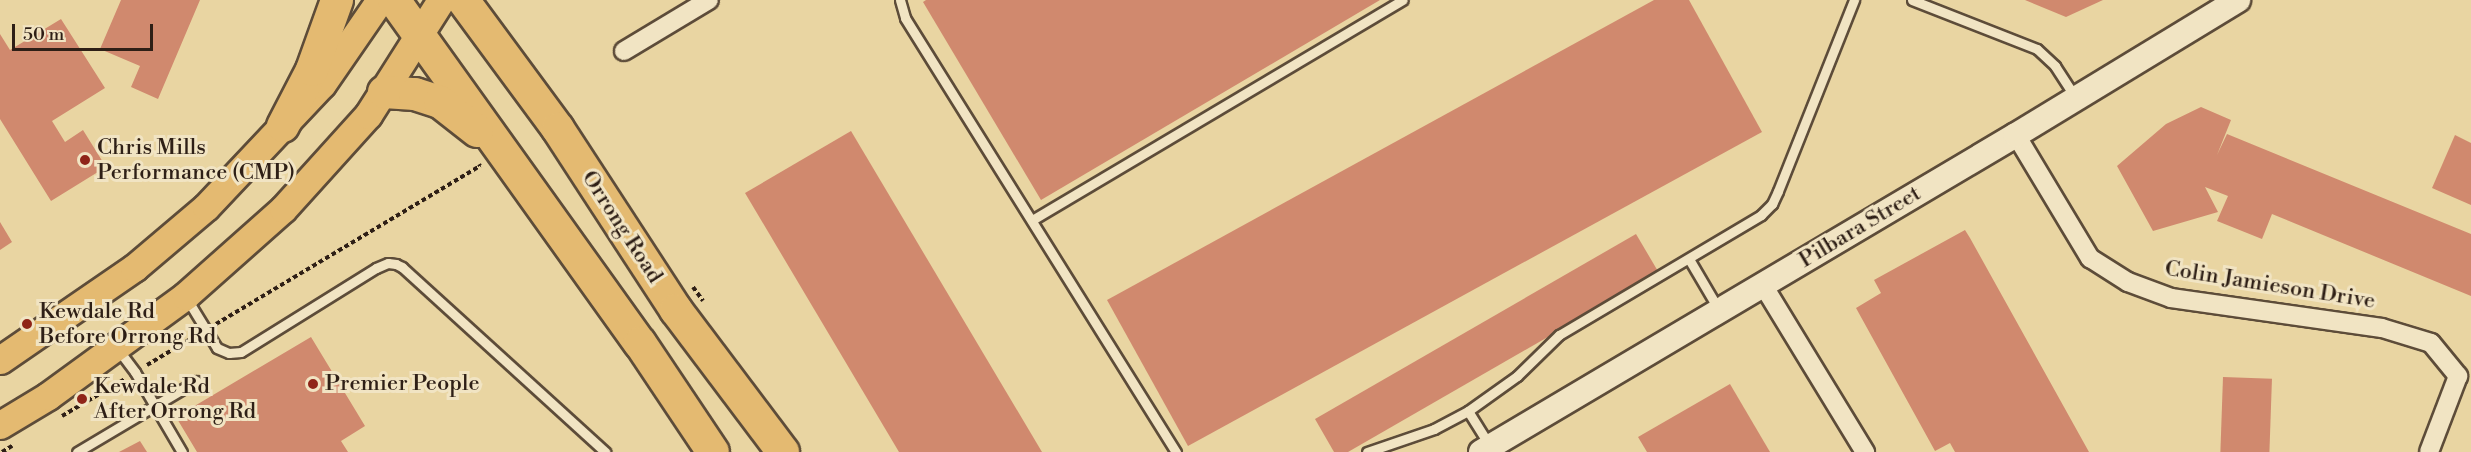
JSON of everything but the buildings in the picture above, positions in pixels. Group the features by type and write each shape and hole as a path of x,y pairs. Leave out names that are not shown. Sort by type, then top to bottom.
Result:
{"highway":[{"path":"283,126 312,70 337,0"},
{"path":"394,0 420,33 640,343 713,452"},
{"name":"Orrong Road","path":"463,0 485,13 676,310 783,452"},
{"path":"384,92 415,94 440,102 466,120 508,160"}],"main road":[{"path":"0,360 134,268 206,207 322,84 380,0"},
{"path":"0,425 48,396 185,296 283,209 368,115 441,0"},
{"name":"Pilbara Street","path":"1486,449 2016,135 2238,0"}],"street":[{"path":"624,51 709,0"},
{"name":"Colin Jamieson Drive","path":"2016,135 2090,258 2128,282 2171,298 2382,328 2431,343 2458,376 2429,452"},
{"path":"1763,285 1865,452"}],"lane":[{"path":"900,0 905,18 1176,452"},
{"path":"1032,220 1403,0"},
{"path":"1367,452 1434,429 1468,411 1517,376 1558,335 1761,215 1772,204 1854,0"},
{"path":"1912,0 2037,50 2055,66 2076,99"},
{"path":"1689,259 1719,309"},
{"path":"185,296 217,348 229,353 241,352 376,268 388,263 396,264 605,452"},
{"path":"115,347 135,372 182,452"},
{"path":"76,452 196,381"},
{"path":"1468,411 1486,449"}],"path":[{"path":"53,421 480,166 474,156"},
{"path":"2,452 22,440"}],"place":[{"name":"Chris Mills Performance (CMP)","path":"85,160"},
{"name":"Kewdale Rd Before Orrong Rd","path":"27,324"},
{"name":"Premier People","path":"313,384"},
{"name":"Kewdale Rd After Orrong Rd","path":"82,399"}]}
